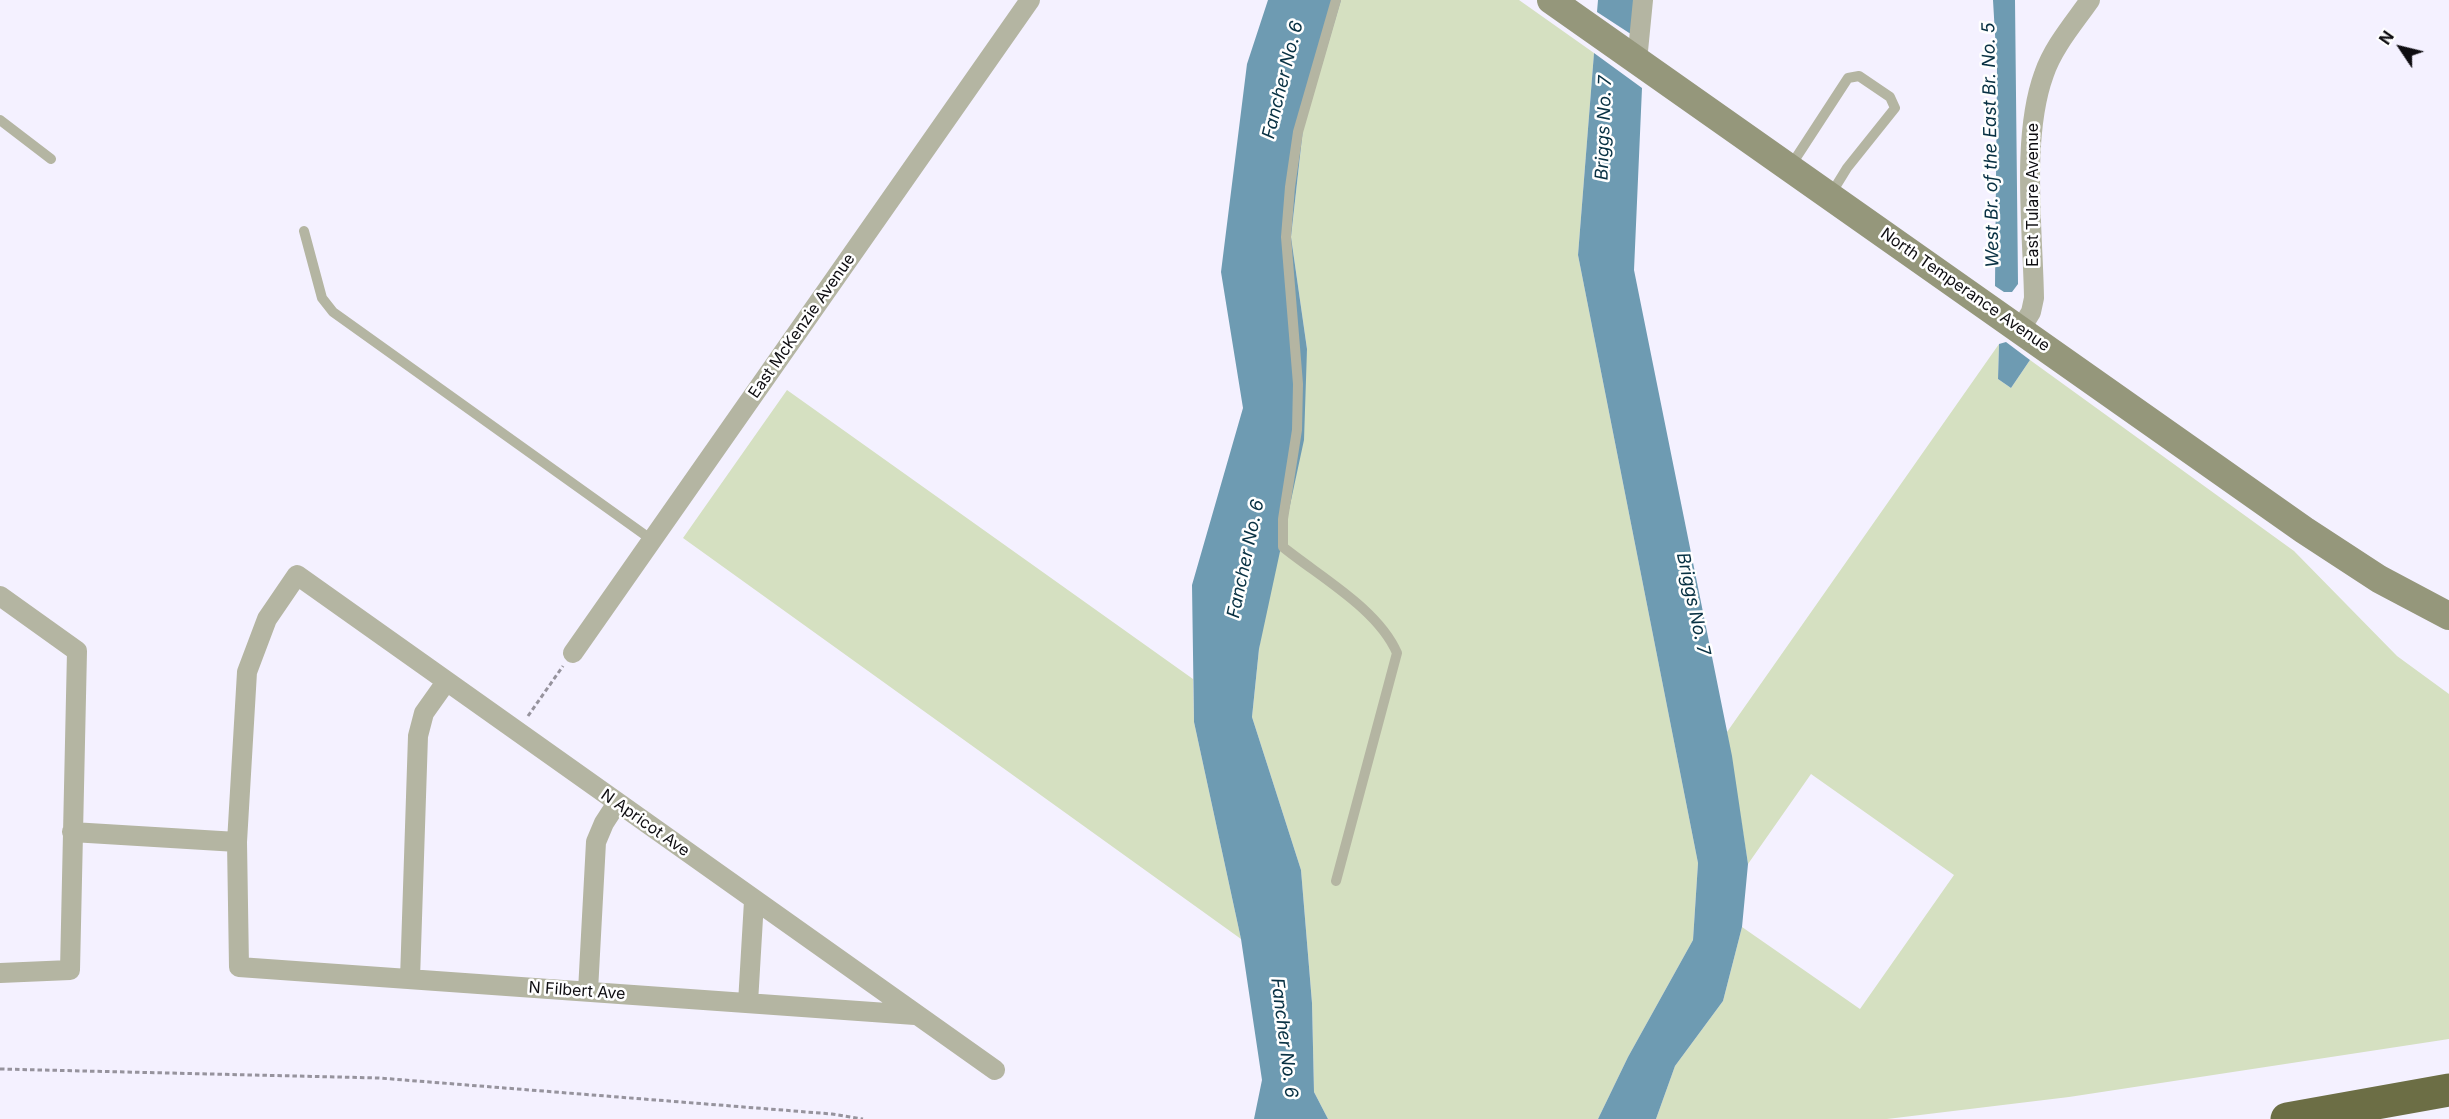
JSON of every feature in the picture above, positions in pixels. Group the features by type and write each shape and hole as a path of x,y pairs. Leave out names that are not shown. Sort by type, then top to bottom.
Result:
{"highway":[{"path":"2287,1119 2449,1090"}],"main road":[{"name":"North Temperance Avenue","path":"1551,0 2304,530 2379,579 2449,616"},
{"name":"North Temperance Avenue","path":"2379,579 2449,637"}],"street":[{"name":"East McKenzie Avenue","path":"573,653 1030,0"},
{"path":"1637,61 1643,0"},
{"name":"East Tulare Avenue","path":"2020,330 2031,312 2034,298 2033,115 2044,71 2090,0"},
{"name":"N Apricot Ave","path":"237,842 247,672 267,619 297,575 995,1070"},
{"path":"0,596 77,651 70,970 0,973"},
{"path":"410,979 418,736 424,713 446,682"},
{"path":"588,991 596,842 604,823 617,803"},
{"path":"72,832 237,842"},
{"name":"N Filbert Ave","path":"237,842 239,967 915,1015"},
{"path":"748,1003 754,901"}],"lane":[{"path":"1336,0 1299,132 1290,187 1286,237 1297,374 1297,430 1283,519 1283,547 1373,618 1389,633 1397,652 1336,881"},
{"path":"1790,167 1848,78 1859,76 1890,97 1895,108 1847,168 1830,195"},
{"path":"0,120 51,159"},
{"path":"304,231 322,298 333,312 652,540"}],"path":[{"path":"528,716 573,653"},
{"path":"0,1069 102,1069 379,1078 832,1114 863,1119"}],"green space":[{"path":"1341,0 1519,0 1594,53 1578,255 1698,863 1693,940 1628,1057 1598,1119 1328,1119 1314,1092 1312,1003 1301,870 1252,717 1259,649 1307,349 1291,237 1303,129"},
{"path":"1999,344 1998,379 2011,388 2030,360 2294,551 2397,656 2449,694 2449,1039 2069,1097 1887,1119 1656,1119 1675,1066 1723,1001 1742,927 1860,1009 1954,875 1811,774 1748,864 1727,732"},
{"path":"787,390 1193,679 1194,722 1241,939 683,538"}],"water":[{"name":"Fancher No. 6","path":"1268,0 1341,0 1303,129 1291,237 1307,349 1304,440 1259,649 1252,717 1301,870 1312,1003 1314,1092 1328,1119 1254,1119 1262,1080 1241,939 1194,722 1192,585 1243,408 1221,272 1247,64"},
{"path":"1598,0 1646,0 1643,42 1597,12"},
{"path":"1993,0 2015,0 2018,284 2012,292 2004,292 1995,286 1997,69"},
{"name":"Briggs No. 7","path":"1594,53 1642,88 1634,270 1732,756 1748,864 1742,927 1723,1001 1675,1066 1656,1119 1598,1119 1628,1057 1693,940 1698,863 1578,255"},
{"path":"2006,342 2030,360 2011,388 1998,379 1999,344"}],"water label":[{"name":"West Br. of the East Br. No. 5","path":"1991,145"}]}
